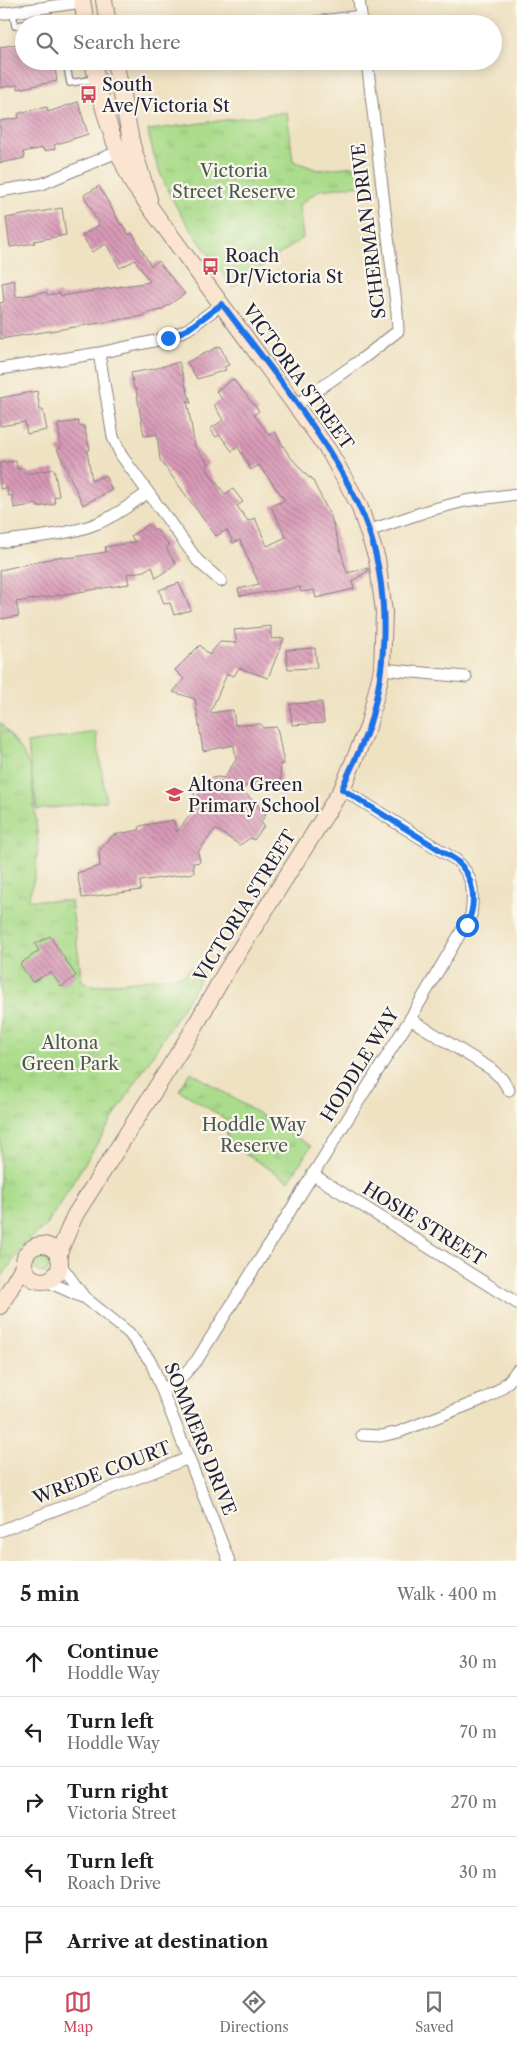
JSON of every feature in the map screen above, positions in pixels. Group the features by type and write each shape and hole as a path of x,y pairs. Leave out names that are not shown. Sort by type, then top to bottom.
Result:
{"street":[{"path":"104,0 106,15"},
{"path":"359,0 361,15"},
{"path":"0,14 84,1 85,15"},
{"name":"VICTORIA STREET","path":"59,1260 75,1215 190,1035 225,973 342,789 368,727 382,669 384,612 377,559 359,506 329,450 132,184 117,152 94,70"},
{"name":"VICTORIA STREET","path":"117,70 132,145 154,213"},
{"name":"SCHERMAN DRIVE","path":"296,405 370,354 398,331 368,70"},
{"path":"0,191 42,184 132,145"},
{"path":"0,369 98,353 168,338 188,329 222,304"},
{"path":"98,353 113,437 121,456 198,561 221,582"},
{"path":"0,542 97,524 114,516 147,493"},
{"path":"368,531 430,510 466,501 517,494"},
{"path":"382,669 466,677"},
{"name":"HODDLE WAY","path":"163,1389 179,1380 197,1360 410,1020 472,915 473,903 470,878 465,868 456,860 342,789"},
{"path":"410,1020 491,1069 502,1079 509,1090"},
{"name":"HOSIE STREET","path":"312,1174 517,1303"},
{"name":"VICTORIA STREET","path":"42,1246 75,1215"},
{"path":"42,1246 51,1248 59,1260 56,1275 41,1281 0,1306 24,1265 28,1251 42,1246"},
{"name":"SOMMERS DRIVE","path":"59,1260 84,1297 129,1334 151,1362 229,1561"},
{"path":"24,1265 27,1274 41,1281"},
{"name":"SOMMERS DRIVE","path":"41,1281 84,1297"},
{"path":"362,1435 381,1436 399,1432 486,1398 500,1391 517,1370"},
{"name":"WREDE COURT","path":"0,1531 189,1458"}],"lane":[{"path":"13,12 15,26"},
{"path":"68,70 70,83 96,79"}],"green space":[{"name":"Victoria Street Reserve","path":"287,112 293,161 318,170 364,165 367,184 320,190 299,205 303,238 233,287 193,232 170,195 161,175 148,130"},
{"name":"Altona Green Park","path":"0,722 23,753 31,770 38,842 36,871 28,900 71,901 82,981 92,986 184,975 191,967 204,973 45,1227 26,1242 0,1279"},
{"path":"96,732 106,801 37,810 27,743"},
{"name":"Hoddle Way Reserve","path":"191,1072 311,1146 289,1181 229,1144 224,1118 179,1090"},
{"path":"38,1255 46,1255 51,1260 49,1271 38,1273 33,1268 33,1260"}],"building":[{"path":"15,44 15,70 55,70 57,81 18,89 17,85 0,88 0,47"},
{"path":"78,102 88,134 54,145 55,149 44,151 43,148 23,152 25,158 0,163 0,121 19,118 18,114 23,112 47,107 48,112"},
{"path":"99,186 121,225 129,235 132,233 151,266 158,261 185,294 161,310 144,314 143,316 0,339 0,303 4,302 2,283 14,280 16,297 47,292 47,295 60,293 61,296 150,282 135,260 120,268 106,244 92,252 82,235 99,225 84,195"},
{"path":"62,208 66,235 10,247 6,218"},
{"path":"220,346 229,365 224,367 226,370 197,379 187,362"},
{"path":"179,362 191,404 187,400 195,447 209,464 205,467 225,494 233,489 243,502 237,506 248,521 255,518 267,546 286,537 271,506 285,500 259,465 251,470 238,447 232,451 220,435 216,437 210,429 223,420 214,405 222,399 216,391 233,379 259,411 254,415 269,435 275,432 288,454 309,478 311,477 331,517 347,573 368,568 368,571 352,581 354,589 316,598 314,590 301,592 300,587 240,596 238,589 259,584 240,540 233,543 227,530 216,536 160,460 157,434 144,436 136,389 134,389 131,373"},
{"path":"37,391 40,410 43,410 47,430 27,434 25,422 0,426 0,398"},
{"path":"78,421 79,426 84,426 90,450 87,450 92,481 105,475 112,490 83,505 57,449 61,448 58,424"},
{"path":"16,461 17,469 24,468 26,474 54,469 59,496 54,497 55,504 37,507 37,504 14,508 12,495 8,496 7,488 0,489 0,463"},
{"path":"149,524 154,530 156,529 169,545 166,548 176,564 156,578 152,566 144,571 127,574 129,584 16,602 19,616 0,619 0,570 63,556 63,558 74,557 106,552 105,547 135,542 131,536"},
{"path":"179,583 191,610 174,615 170,603 164,604 159,590"},
{"path":"271,626 271,639 284,638 268,678 239,668 234,676 227,674 210,713 233,710 235,725 261,724 263,728 277,727 284,764 280,764 281,781 239,787 266,814 261,822 264,826 254,840 250,838 240,845 215,829 198,852 200,862 193,863 194,873 140,881 141,890 82,898 77,873 100,866 99,851 113,835 139,830 140,826 173,820 177,832 195,809 194,791 204,779 224,778 236,760 234,745 203,751 195,699 173,692 184,679 175,670 200,645 209,655 220,642 237,643 234,630"},
{"path":"315,648 317,668 288,669 286,650"},
{"path":"322,702 324,723 292,725 290,704"},
{"path":"50,936 76,976 61,987 51,972 32,982 20,964 39,951 35,944"}],"place":[{"name":"South Ave/Victoria St","path":"88,95"},
{"name":"Roach Dr/Victoria St","path":"211,266"},
{"name":"Altona Green Primary School","path":"174,795"}],"route":[{"path":"168,338 188,329 222,304 329,450 359,506 377,559 384,612 382,669 368,727 342,789 456,860 465,868 470,878 473,903 472,915 467,925"}]}
